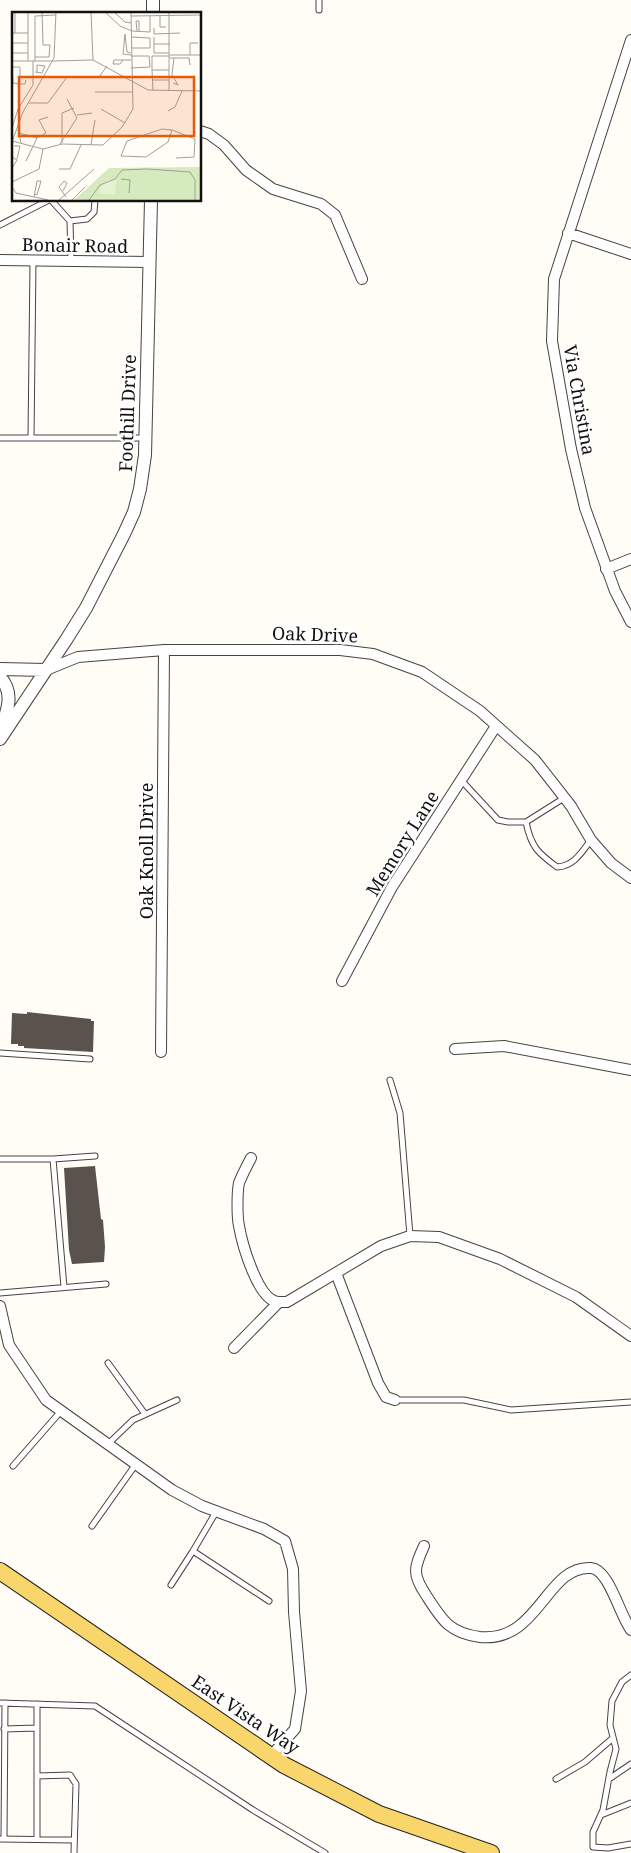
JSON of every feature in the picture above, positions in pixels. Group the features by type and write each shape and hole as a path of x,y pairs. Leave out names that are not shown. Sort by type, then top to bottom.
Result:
{"main road":[{"name":"East Vista Way","path":"0,1571 284,1765 379,1814 491,1853"}],"street":[{"name":"Via Christina","path":"631,40 554,279 552,340 571,448 585,508 606,569 631,622"},
{"path":"201,131 209,134 224,145 246,170 273,189 321,204 335,215 362,279"},
{"name":"Foothill Drive","path":"0,739 86,608 134,512 140,489 145,455 151,201"},
{"path":"568,233 631,254"},
{"name":"Bonair Road","path":"0,260 149,262"},
{"path":"606,569 631,559"},
{"name":"Oak Drive","path":"0,669 46,670 78,657 164,650 340,650 374,654 422,672 480,711 535,760 564,797 591,840 611,863 631,878"},
{"name":"Oak Knoll Drive","path":"161,1052 164,650"},
{"path":"0,676 8,688 10,702 0,733"},
{"name":"Memory Lane","path":"342,982 392,887 496,726"},
{"path":"456,1049 504,1046 631,1070"},
{"path":"251,1158 239,1184 238,1224 246,1254 263,1292 275,1302 287,1302 381,1246 410,1236 440,1237 500,1259 576,1297 631,1336"},
{"path":"336,1273 378,1383 386,1397 394,1400"},
{"path":"234,1348 279,1302"},
{"path":"0,1306 2,1327 9,1345 46,1400 172,1490 202,1506 264,1529 285,1541 293,1569 294,1612 302,1691 295,1728 271,1756"},
{"path":"424,1546 415,1566 416,1580 450,1627 464,1635 486,1637 505,1635 521,1626 559,1582 579,1568 593,1568 603,1574 631,1630"}],"lane":[{"path":"318,10 319,0"},
{"path":"0,225 48,201"},
{"path":"51,201 70,221 71,261"},
{"path":"70,221 87,219 94,212 95,201"},
{"path":"31,438 33,261"},
{"path":"0,438 145,438"},
{"path":"461,780 498,820 508,822 526,822 564,797"},
{"path":"526,822 528,832 538,852 557,867 565,867 574,861 591,840"},
{"path":"0,1053 90,1059"},
{"path":"390,1080 400,1112 410,1236"},
{"path":"0,1159 53,1159 95,1156"},
{"path":"53,1159 64,1287"},
{"path":"0,1293 106,1284"},
{"path":"108,1363 145,1414"},
{"path":"108,1444 133,1420 177,1400"},
{"path":"394,1400 464,1400 511,1410 631,1402"},
{"path":"13,1466 61,1410"},
{"path":"92,1526 136,1464"},
{"path":"170,1585 193,1551 216,1511"},
{"path":"193,1551 269,1601"},
{"path":"631,1675 622,1682 612,1701 610,1725 616,1749 603,1810 593,1832 593,1847 608,1848 631,1844"},
{"path":"74,1840 2,1839 4,1728 2,1703 95,1706 253,1810 325,1853"},
{"path":"37,1704 37,1839"},
{"path":"4,1728 37,1728"},
{"path":"556,1779 585,1762 613,1738"},
{"path":"609,1779 631,1764"},
{"path":"37,1776 70,1776 76,1784 74,1853"},
{"path":"600,1816 631,1803"}],"building":[{"path":"27,1012 91,1019 91,1021 94,1021 93,1052 24,1048 24,1046 18,1046 18,1044 11,1044 12,1013 27,1014"},
{"path":"95,1166 101,1219 103,1220 104,1262 72,1264 69,1250 64,1168"}]}
